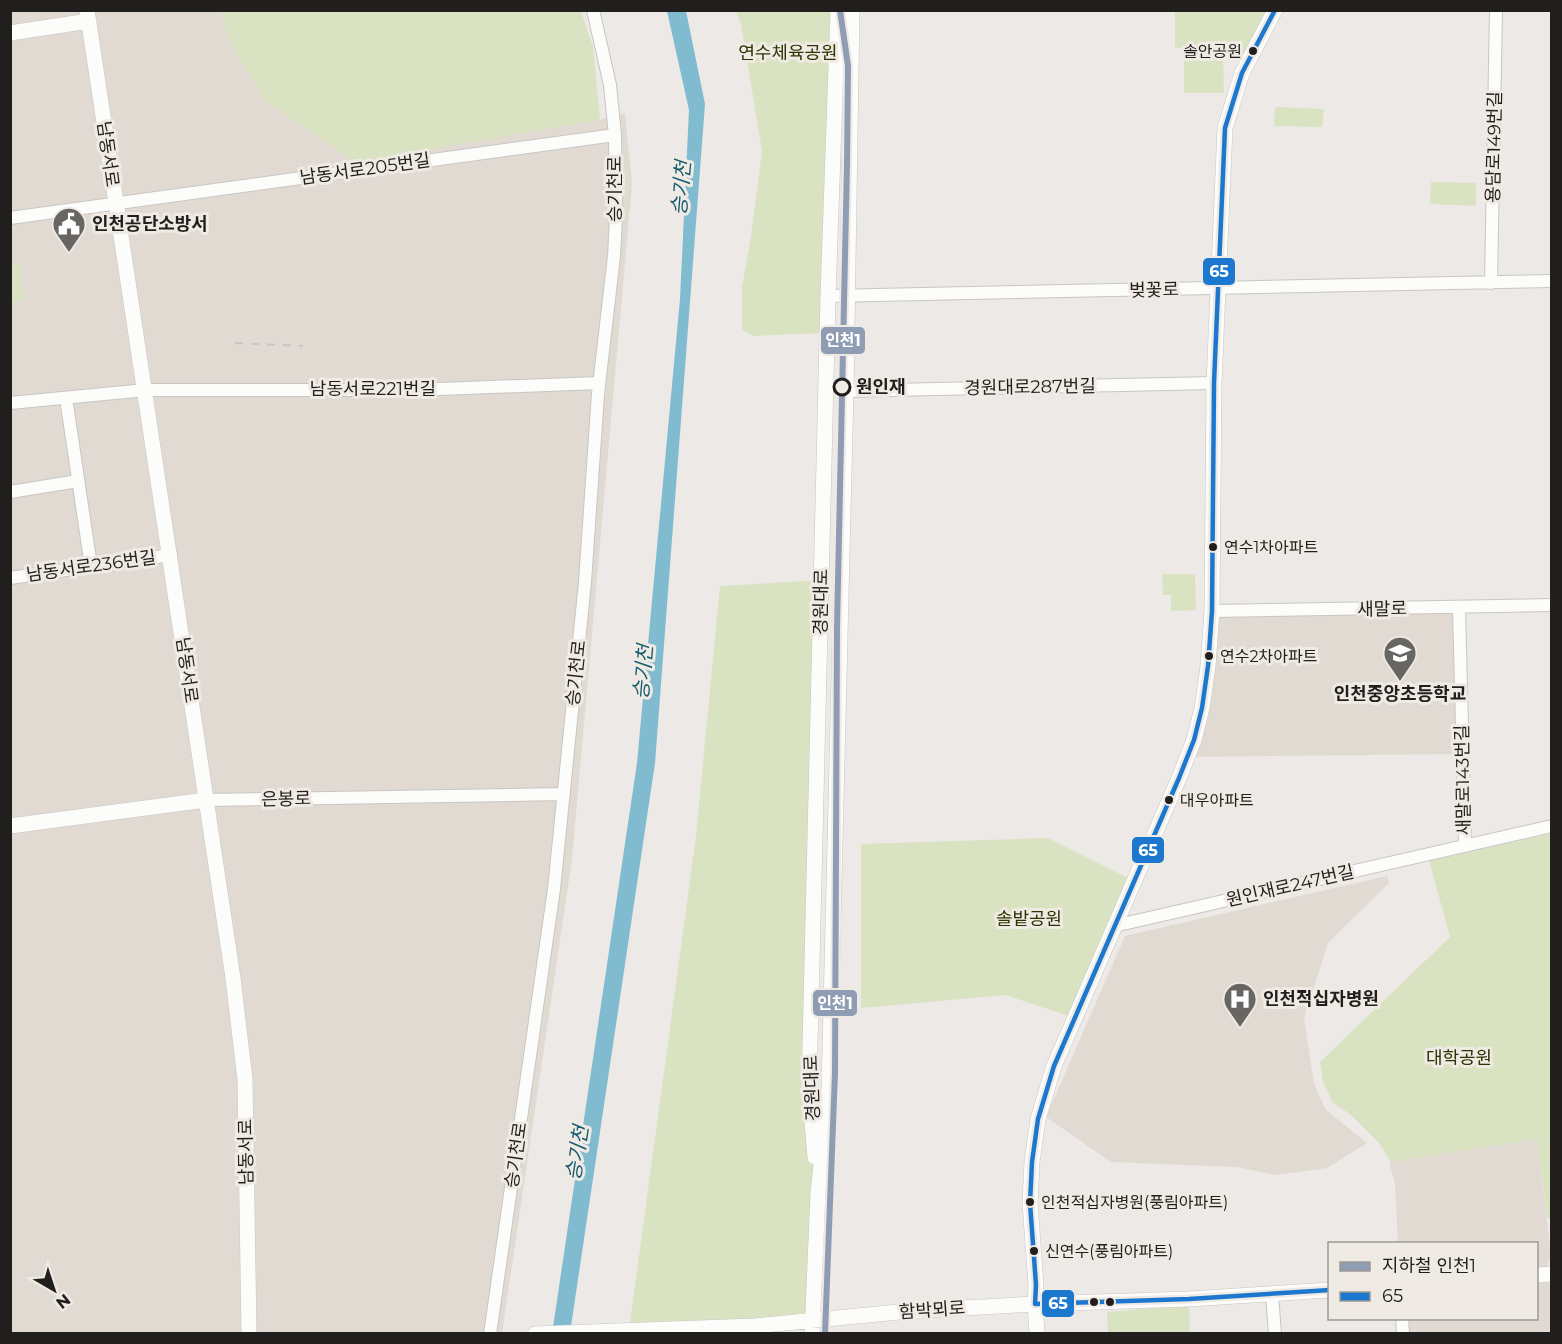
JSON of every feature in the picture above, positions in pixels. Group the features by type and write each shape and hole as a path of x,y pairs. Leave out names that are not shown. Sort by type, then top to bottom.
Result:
{"main road":[{"name":"경원대로","path":"818,1193 809,1087 837,10"},
{"name":"경원대로","path":"812,1327 818,1193 829,1089 846,391 852,10"},
{"path":"1037,1334 1030,1203 1032,1162 1038,1119 1054,1066 1194,740 1202,708 1212,611 1214,383 1225,128 1242,73 1275,10"},
{"path":"10,33 88,16"},
{"name":"남동서로","path":"88,16 233,978 245,1080 249,1334"},
{"name":"은봉로","path":"10,826 206,800"},
{"name":"함박뫼로","path":"535,1334 795,1323 812,1327 909,1311 1189,1299 1328,1290"}],"street":[{"name":"승기천로","path":"490,1334 544,964 564,794 585,582 599,383 614,256 615,135 610,84 593,10"},
{"name":"용담로149번길","path":"1491,283 1496,10"},
{"name":"남동서로205번길","path":"10,218 615,135"},
{"name":"벚꽃로","path":"828,296 1551,281"},
{"name":"남동서로221번길","path":"10,403 146,390 414,390 599,383"},
{"name":"경원대로287번길","path":"846,391 1214,383"},
{"path":"66,398 91,566"},
{"path":"10,492 78,481"},
{"name":"남동서로236번길","path":"10,578 171,555"},
{"name":"새말로","path":"1212,611 1551,605"},
{"name":"새말로143번길","path":"1459,608 1465,845"},
{"name":"은봉로","path":"206,800 564,794"},
{"name":"원인재로247번길","path":"1114,926 1551,826"},
{"path":"1272,1293 1275,1334"}],"shaded area":[{"path":"10,11 221,11 229,40 600,120 625,113 632,184 572,859 502,1333 11,1333"},
{"path":"1459,608 1463,754 1187,757 1212,611"},
{"name":"인천적십자병원","path":"1387,876 1389,883 1328,943 1304,1018 1314,1084 1326,1110 1367,1143 1327,1168 1276,1175 1237,1167 1111,1162 1046,1117 1125,936"},
{"path":"1537,1139 1551,1253 1545,1274 1551,1274 1551,1333 1403,1333 1402,1320 1538,1320 1538,1242 1398,1242 1395,1183 1389,1162"}],"green space":[{"path":"221,11 581,11 593,47 600,120 355,162 265,101 229,40"},
{"name":"연수체육공원","path":"736,11 830,11 822,333 753,336 742,329 742,287 762,151 741,24"},
{"name":"솔안공원","path":"1175,11 1275,11 1251,56 1231,49 1175,48"},
{"path":"1223,55 1224,93 1184,93 1184,56"},
{"path":"1275,107 1324,109 1322,127 1274,126"},
{"path":"1431,182 1476,183 1476,206 1430,204"},
{"path":"20,263 24,300 11,302 11,264"},
{"path":"1162,574 1195,574 1196,610 1171,611 1171,595 1163,595"},
{"path":"821,580 809,1087 818,1193 813,1320 629,1330 696,836 720,586"},
{"name":"대학공원","path":"1551,834 1551,1218 1547,1218 1537,1139 1391,1162 1380,1144 1350,1114 1333,1103 1323,1082 1320,1062 1450,937 1429,860"},
{"name":"솔밭공원","path":"1048,838 1134,881 1075,1018 1005,995 861,1008 861,844"},
{"path":"1189,1305 1190,1333 1108,1333 1107,1312"}],"water":[{"path":"667,11 686,11 705,104 655,763 570,1333 552,1334 637,763 680,299 689,110"}],"railway":[{"path":"235,343 303,346"}],"metro line":[{"name":"인천1","path":"825,1334 835,1073 837,627 847,164 848,66 840,10"}],"transit line":[{"name":"65","path":"1275,10 1242,73 1225,128 1214,383 1212,611 1202,708 1194,740 1179,778 1054,1066 1038,1119 1032,1162 1030,1203 1036,1285 1035,1304 1189,1299 1328,1290"}],"place":[{"name":"솔안공원","path":"1253,51"},
{"name":"인천공단소방서","path":"69,253"},
{"name":"원인재","path":"842,387"},
{"name":"연수1차아파트","path":"1213,547"},
{"name":"연수2차아파트","path":"1209,656"},
{"name":"인천중앙초등학교","path":"1400,682"},
{"name":"대우아파트","path":"1169,800"},
{"name":"인천적십자병원","path":"1240,1028"},
{"name":"인천적십자병원(풍림아파트)","path":"1030,1202"},
{"name":"신연수(풍림아파트)","path":"1034,1251"}],"water label":[{"name":"승기천","path":"681,188"},
{"name":"승기천","path":"643,672"},
{"name":"승기천","path":"577,1153"}]}
